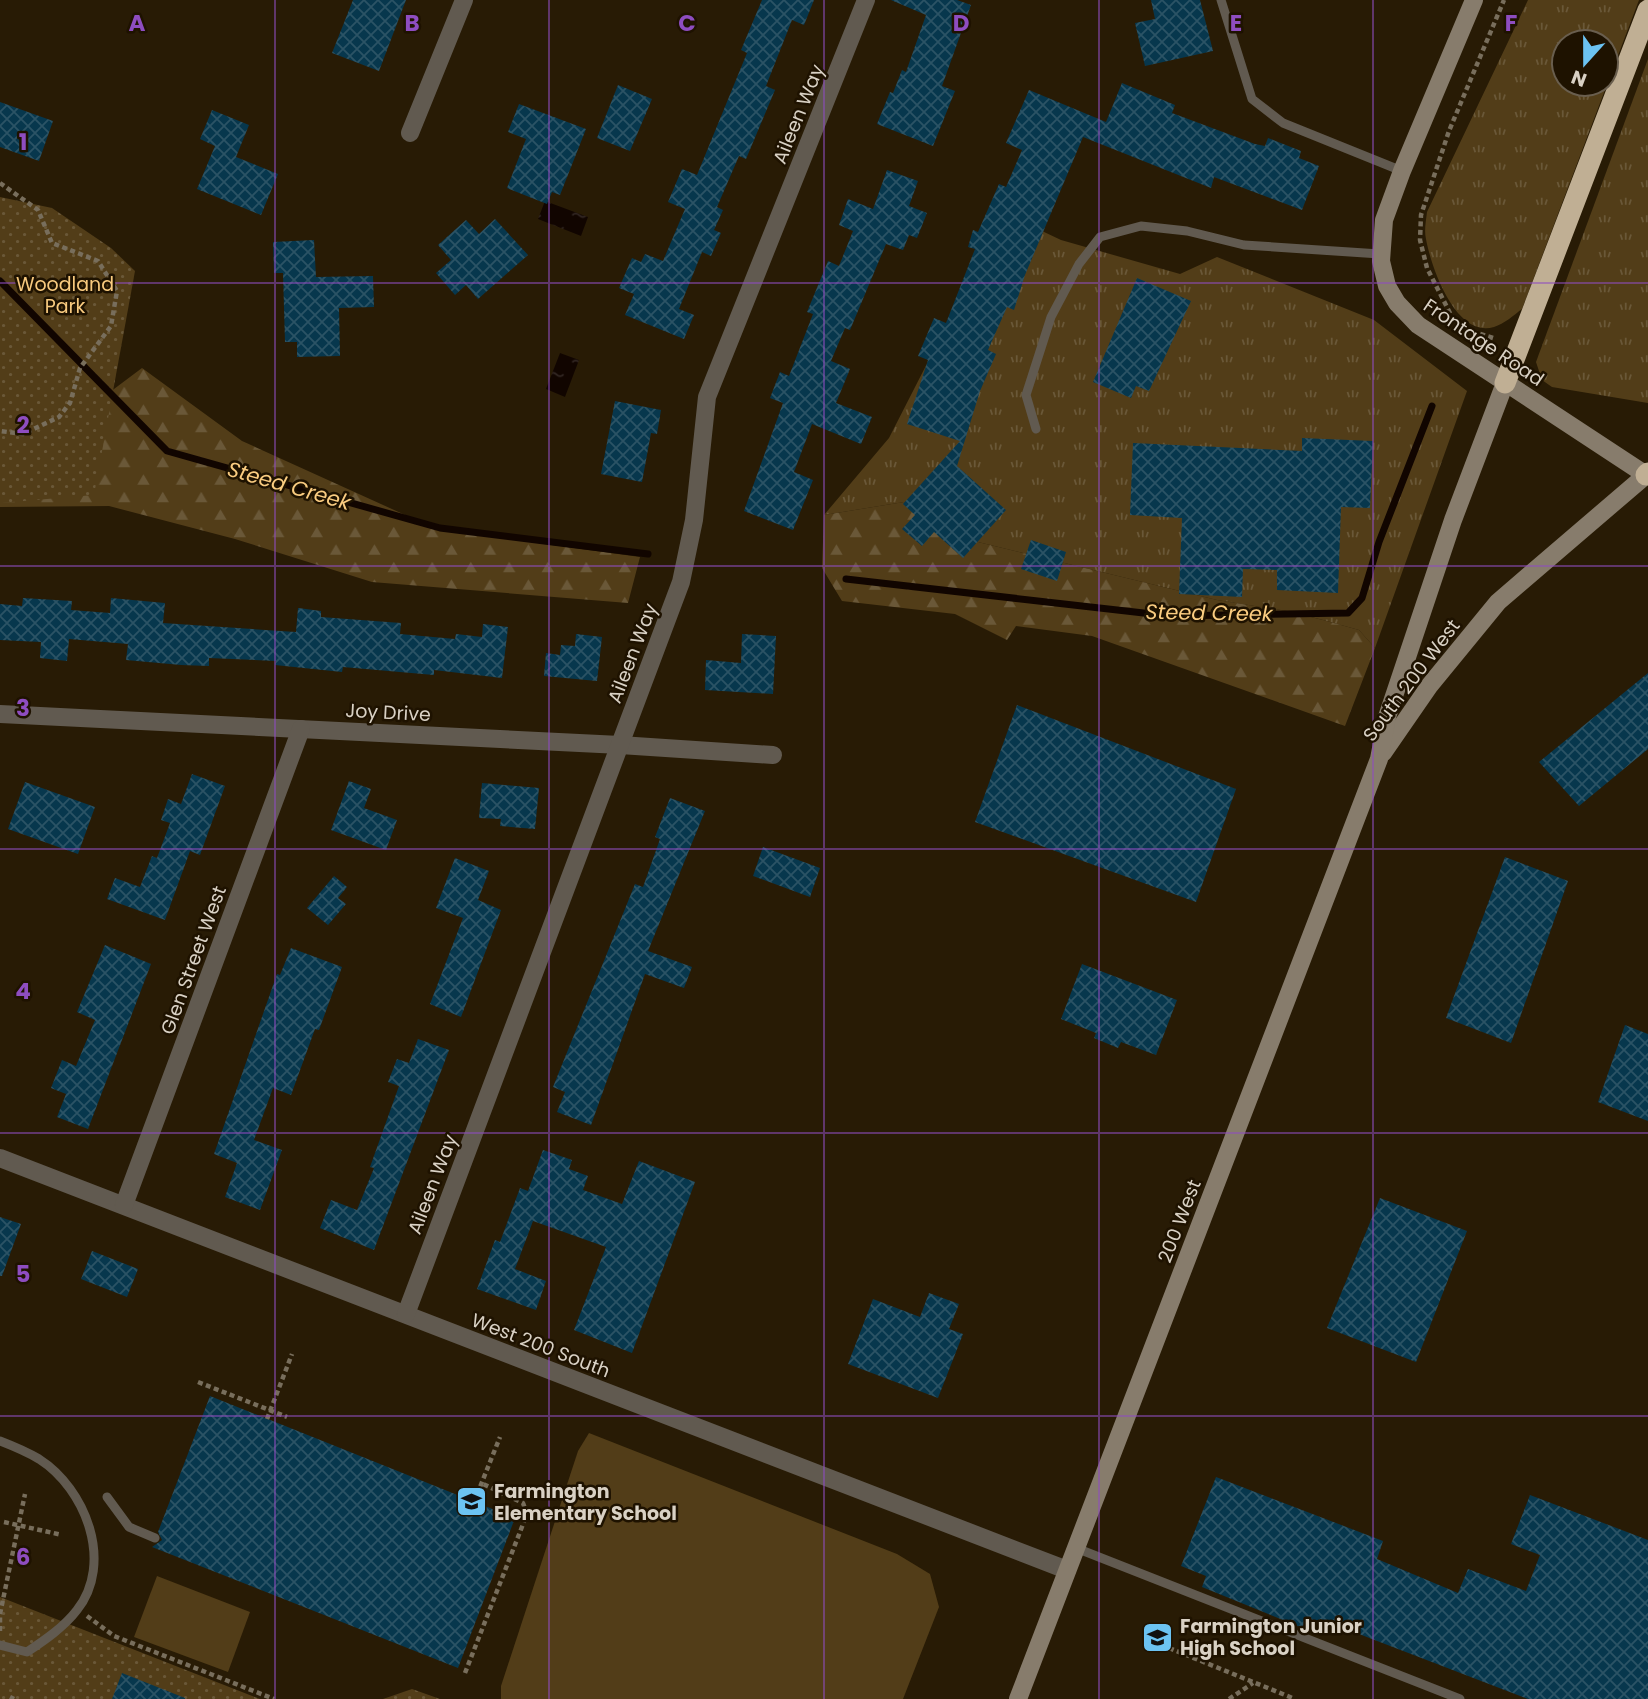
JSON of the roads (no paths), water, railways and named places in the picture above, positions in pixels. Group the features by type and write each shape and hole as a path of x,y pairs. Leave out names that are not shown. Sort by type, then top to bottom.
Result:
{"highway":[{"path":"1505,383 1648,10"}],"main road":[{"name":"Frontage Road","path":"1474,0 1402,170 1384,220 1380,254 1387,286 1410,318 1647,474"},
{"name":"South 200 West","path":"1379,759 1387,718 1453,520 1505,383"},
{"name":"South 200 West","path":"1379,759 1430,685 1498,602 1647,474"},
{"name":"200 West","path":"1018,1699 1379,759"}],"street":[{"path":"410,133 464,0"},
{"name":"Aileen Way","path":"405,1314 681,582 694,520 708,397 866,0"},
{"name":"Joy Drive","path":"0,714 774,755"},
{"name":"Glen Street West","path":"124,1205 301,729"},
{"name":"West 200 South","path":"0,1158 1067,1570"}],"lane":[{"path":"1222,0 1252,99 1283,123 1402,170"},
{"path":"1036,429 1026,395 1051,317 1079,264 1100,237 1141,226 1187,231 1244,245 1380,254"},
{"path":"0,1441 45,1463 70,1488 84,1512 93,1545 95,1567 78,1609 50,1637 27,1652 0,1645"},
{"path":"107,1497 129,1527 155,1538"},
{"path":"1076,1548 1461,1699"}],"water":[{"path":"545,201 588,217 581,236 538,219"},
{"path":"560,353 579,360 565,397 546,389"}],"waterway":[{"name":"Steed Creek","path":"0,281 167,451 440,528 648,554"},
{"name":"Steed Creek","path":"846,579 1170,616 1348,613 1362,598 1379,542 1432,406"}],"place":[{"name":"Farmington Elementary School","path":"471,1502"},
{"name":"Farmington Junior High School","path":"1157,1637"}],"park label":[{"name":"Woodland Park","path":"65,295"}]}
